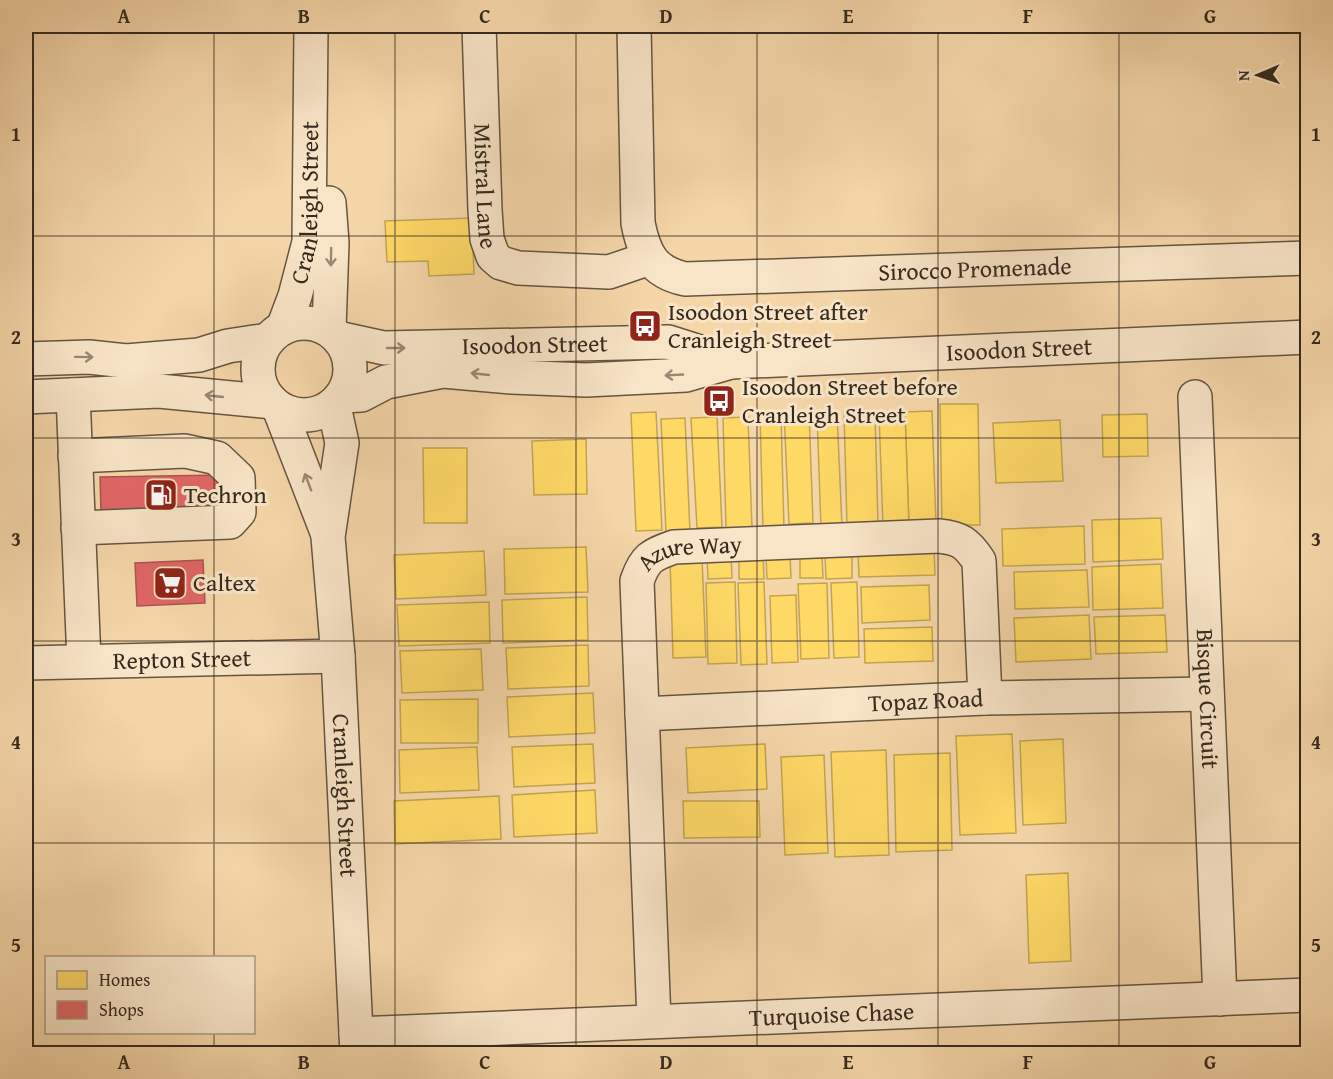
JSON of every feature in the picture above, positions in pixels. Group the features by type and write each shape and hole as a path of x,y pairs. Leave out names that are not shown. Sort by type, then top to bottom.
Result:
{"street":[{"name":"Cranleigh Street","path":"275,334 295,296 309,242 311,26"},
{"name":"Mistral Lane","path":"479,26 486,229 493,256 501,263 518,268 609,272 650,258"},
{"path":"634,26 638,223 641,241 650,258"},
{"name":"Cranleigh Street","path":"312,74 326,137 334,333"},
{"name":"Sirocco Promenade","path":"650,258 668,275 685,279 1308,258"},
{"name":"Isoodon Street","path":"26,359 89,357 126,361 199,355 275,334 305,322 317,324 334,333 384,348 668,342 731,362"},
{"path":"334,333 350,360 348,385 338,401"},
{"path":"275,334 263,348 258,367 261,386 276,405"},
{"name":"Isoodon Street","path":"26,397 159,391 276,405 298,415 310,415 322,412 338,401 361,395 386,382 443,370 512,377 586,380 686,375 731,362 1308,337"},
{"path":"73,395 84,662"},
{"name":"Bisque Circuit","path":"1195,397 1220,999"},
{"name":"Cranleigh Street","path":"338,401 342,443 328,537 338,656 356,1044"},
{"name":"Cranleigh Street","path":"276,405 328,537"},
{"path":"75,456 184,451 217,458 237,478 239,512 230,522 78,528"},
{"name":"Azure Way","path":"654,1021 637,581 643,565 656,553 674,547 939,536 956,538 970,548 978,561 985,698"},
{"name":"Repton Street","path":"26,663 338,656"},
{"name":"Topaz Road","path":"642,714 985,698 1207,694"},
{"name":"Turquoise Chase","path":"356,1044 654,1021 1308,995"}],"building: Homes":[{"path":"472,218 474,274 429,276 428,261 387,262 385,221"},
{"path":"940,404 978,404 980,525 942,525"},
{"path":"809,411 813,523 789,524 784,412"},
{"path":"875,411 878,524 847,525 844,412"},
{"path":"932,411 936,525 909,526 905,412"},
{"path":"656,412 662,530 636,531 631,413"},
{"path":"905,412 909,526 883,527 879,413"},
{"path":"837,413 842,526 821,527 817,414"},
{"path":"781,414 784,529 763,530 760,415"},
{"path":"1147,414 1148,456 1103,457 1102,415"},
{"path":"717,417 722,527 697,528 691,418"},
{"path":"748,417 752,528 726,528 723,418"},
{"path":"685,418 690,532 666,533 661,419"},
{"path":"1060,420 1063,481 996,483 993,423"},
{"path":"586,439 587,494 534,495 532,441"},
{"path":"423,448 467,448 467,523 424,523"},
{"path":"1161,518 1163,559 1093,562 1092,520"},
{"path":"1084,526 1085,564 1003,566 1002,529"},
{"path":"586,547 588,592 505,594 504,549"},
{"path":"934,548 935,575 859,577 858,550"},
{"path":"484,551 486,595 396,599 394,555"},
{"path":"852,553 852,578 826,579 825,554"},
{"path":"763,554 764,579 739,579 739,555"},
{"path":"731,555 732,578 708,579 707,556"},
{"path":"766,555 790,555 791,578 767,579"},
{"path":"800,555 822,555 823,578 800,578"},
{"path":"702,558 706,657 673,658 670,559"},
{"path":"1161,564 1163,608 1093,610 1092,567"},
{"path":"1087,570 1089,607 1015,609 1014,572"},
{"path":"735,582 737,663 708,664 706,583"},
{"path":"764,582 767,664 741,665 738,583"},
{"path":"857,582 859,657 834,658 831,583"},
{"path":"827,583 829,658 801,659 798,584"},
{"path":"929,585 930,620 862,623 861,587"},
{"path":"796,595 798,662 772,663 770,596"},
{"path":"587,597 588,640 503,643 502,600"},
{"path":"489,602 490,643 399,646 397,605"},
{"path":"1089,615 1091,659 1016,662 1014,618"},
{"path":"1165,615 1167,652 1096,654 1094,617"},
{"path":"932,627 933,661 865,663 864,629"},
{"path":"588,645 589,686 508,689 506,648"},
{"path":"481,649 483,690 402,693 400,651"},
{"path":"593,693 595,733 509,737 507,697"},
{"path":"478,699 478,743 401,743 400,700"},
{"path":"1012,734 1016,833 960,835 956,736"},
{"path":"1063,739 1066,823 1023,825 1020,741"},
{"path":"593,744 595,783 514,787 512,747"},
{"path":"765,744 767,789 688,793 686,748"},
{"path":"477,747 479,790 400,793 399,750"},
{"path":"886,750 889,855 835,857 831,752"},
{"path":"950,753 952,850 896,852 894,755"},
{"path":"824,755 828,853 785,855 781,757"},
{"path":"595,790 597,833 514,837 512,795"},
{"path":"499,796 501,839 395,844 394,801"},
{"path":"683,801 759,801 760,837 684,838"},
{"path":"1068,873 1071,961 1029,963 1026,875"}],"building: Shops":[{"name":"Techron","path":"221,475 222,512 101,515 100,477"},
{"name":"Caltex","path":"203,560 205,603 137,606 135,563"}],"place":[{"name":"Isoodon Street after Cranleigh Street","path":"645,326"},
{"name":"Isoodon Street before Cranleigh Street","path":"719,401"},
{"name":"Techron","path":"161,495"},
{"name":"Caltex","path":"170,583"}]}
